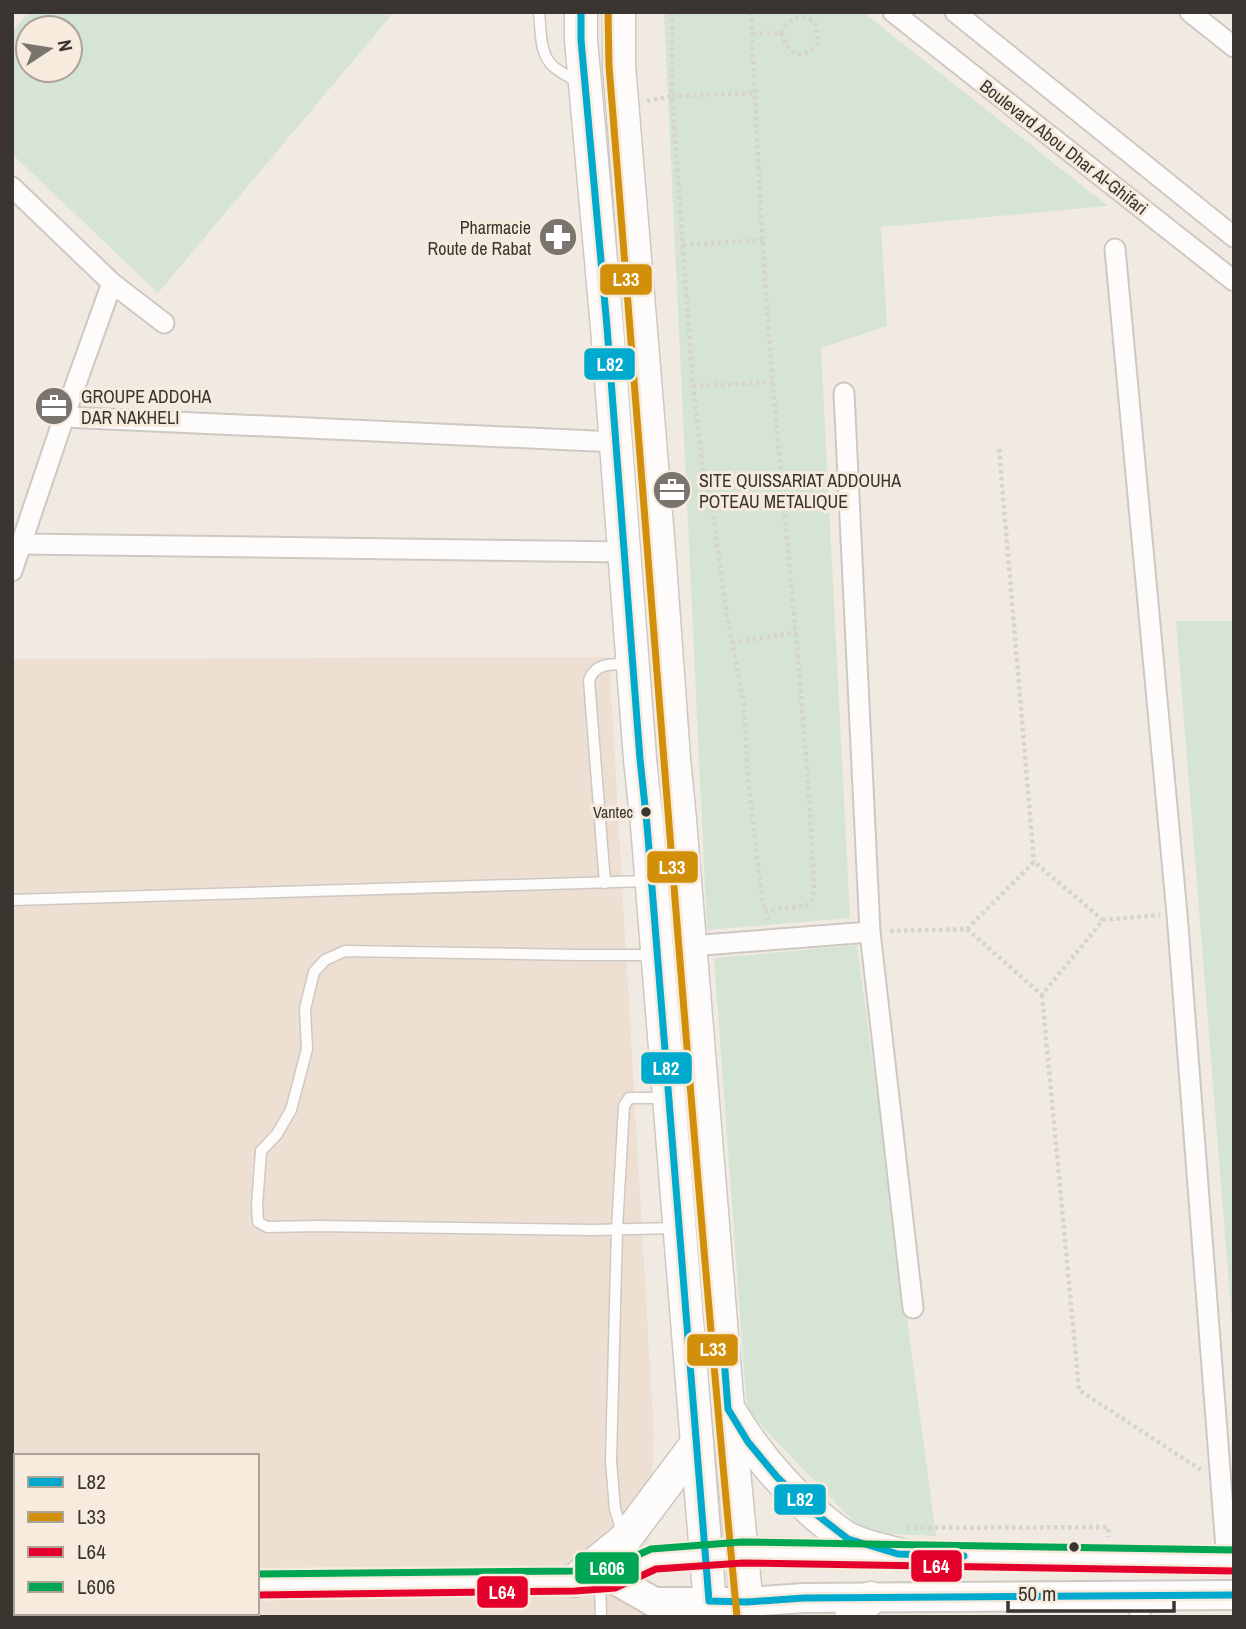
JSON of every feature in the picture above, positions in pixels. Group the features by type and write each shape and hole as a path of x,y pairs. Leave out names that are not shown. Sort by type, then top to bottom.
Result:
{"main road":[{"path":"581,12 581,40 710,1609"},
{"path":"619,12 619,65 674,759 728,1409 748,1609"},
{"path":"728,1409 748,1442 785,1485 812,1511 848,1539 896,1541"},
{"path":"596,1579 698,1443"}],"street":[{"name":"Boulevard Abou Dhar Al-Ghifari","path":"893,12 1234,281"},
{"name":"Boulevard Abou Dhar Al-Ghifari","path":"955,12 1234,237"},
{"path":"1190,12 1234,47"},
{"path":"12,187 112,283 164,323"},
{"path":"259,1586 596,1579 653,1559 896,1541 1231,1561 1177,914 1115,249"},
{"path":"112,283 15,558 625,552"},
{"path":"844,393 870,932 913,1308"},
{"path":"64,417 616,442"},
{"path":"690,946 870,932"},
{"path":"596,1579 654,1602 710,1609 748,1609 804,1598 861,1608 1140,1606 1234,1595"}],"lane":[{"path":"539,12 543,50 548,60 554,67 585,86"},
{"path":"605,883 589,680 594,670 599,667 634,663"},
{"path":"12,900 651,881"},
{"path":"657,954 579,956 345,951 325,960 314,972 305,1009 307,1049 291,1110 277,1134 261,1151 258,1222 267,1227 680,1228"},
{"path":"625,1539 615,1509 611,1461 617,1229 624,1106 629,1098 669,1098"},
{"path":"596,1579 601,1617"}],"path":[{"path":"672,12 672,96 693,386 702,463 711,497 726,611 744,704 748,779 762,898 773,939"},
{"path":"751,12 773,382 807,764 814,886 813,899 806,905 765,910"},
{"path":"800,16 814,22 819,41 817,47 809,53 798,54 789,50 781,33 786,25 800,16"},
{"path":"752,34 781,33"},
{"path":"622,105 672,96 754,93"},
{"path":"683,245 764,240"},
{"path":"693,386 773,382"},
{"path":"999,449 1034,862 1103,920 1177,914"},
{"path":"732,643 796,632"},
{"path":"967,929 1034,862"},
{"path":"1042,995 1103,920"},
{"path":"870,932 967,929 1042,995 1079,1390 1200,1469 1201,1483"},
{"path":"896,1541 1108,1527 1109,1538"}],"shaded area":[{"path":"609,657 654,1436 644,1617 79,1617 259,1615 259,1454 14,1454 12,1554 13,659"}],"green space":[{"path":"28,12 394,12 158,293 12,154 14,30 14,84 84,84 84,14 26,14"},
{"path":"664,12 863,12 1108,206 881,227 887,326 821,348 850,918 707,930"},
{"path":"1176,621 1234,621 1234,1348"},
{"path":"857,945 936,1536 865,1533 747,1411 714,958"}],"transit line":[{"name":"L82","path":"581,12 581,40 607,327 709,1601 1234,1595"},
{"name":"L33","path":"608,12 609,66 670,842 737,1617"},
{"name":"L82","path":"723,1345 728,1409 748,1442 777,1477 812,1511 848,1539 898,1554 964,1556"},
{"name":"L606","path":"259,1574 574,1571 609,1568 651,1549 742,1542 1234,1550"},
{"name":"L64","path":"259,1595 575,1591 615,1588 656,1569 743,1563 1234,1571"}],"place":[{"name":"Pharmacie Route de Rabat","path":"558,237"},
{"name":"GROUPE ADDOHA DAR NAKHELI","path":"54,406"},
{"name":"SITE QUISSARIAT ADDOUHA POTEAU METALIQUE","path":"672,490"},
{"name":"Vantec","path":"646,812"}]}
